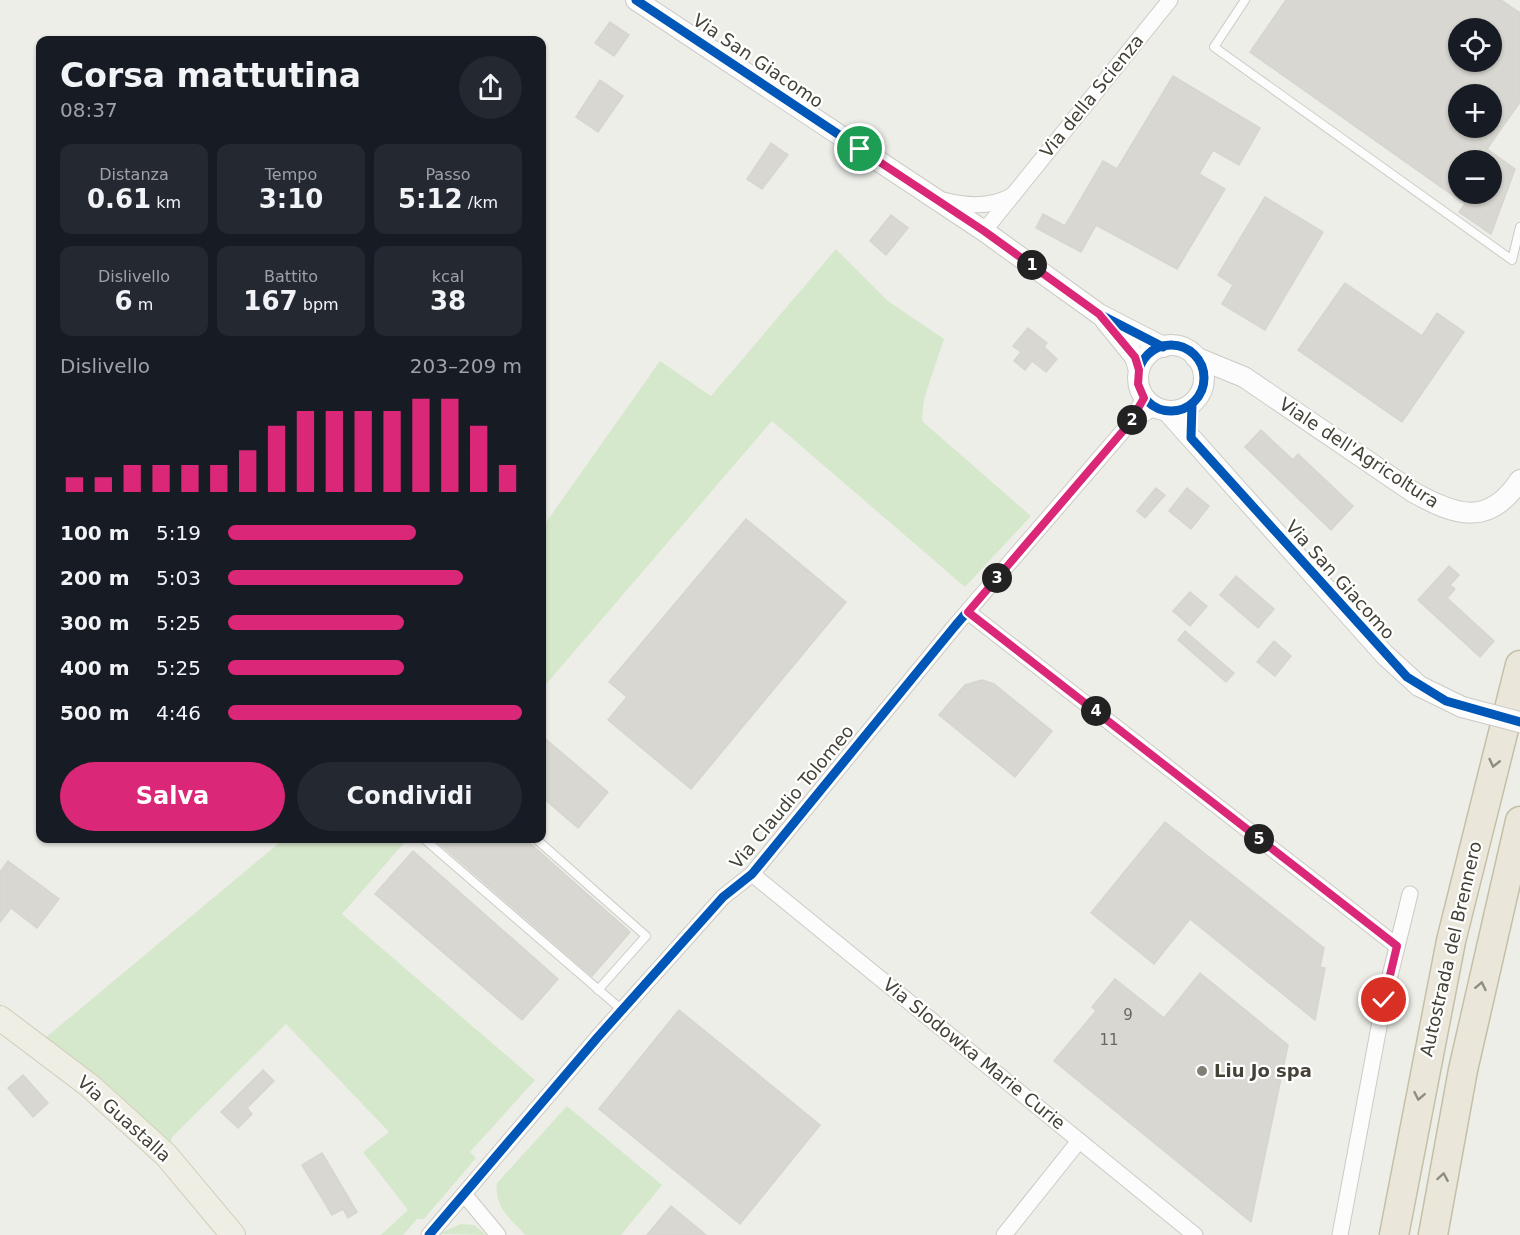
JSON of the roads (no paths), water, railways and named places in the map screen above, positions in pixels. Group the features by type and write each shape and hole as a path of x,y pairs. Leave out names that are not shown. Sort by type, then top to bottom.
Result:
{"highway":[{"name":"Autostrada del Brennero","path":"1394,1235 1451,941 1520,666"},
{"name":"Autostrada del Brennero","path":"1433,1235 1463,1070 1520,821"}],"main road":[{"name":"Via Guastalla","path":"0,1018 90,1086 166,1155 233,1235"}],"street":[{"name":"Via San Giacomo","path":"636,0 984,231 1099,314 1163,346"},
{"name":"Via della Scienza","path":"984,231 1170,0"},
{"name":"Via della Scienza","path":"935,199 961,205 987,204 1005,199 1015,193"},
{"name":"Via San Giacomo","path":"1099,314 1135,357 1139,370"},
{"path":"1191,438 1196,398 1203,374 1195,357 1178,346 1163,346 1148,355 1139,370 1138,384 1144,398 1164,410 1180,410 1196,398"},
{"name":"Viale dell'Agricoltura","path":"1195,357 1244,377 1259,386 1413,492 1446,509 1477,513 1492,509 1503,502 1520,480"},
{"name":"Viale dell'Agricoltura","path":"1196,398 1218,381 1239,381 1259,386"},
{"name":"Via Claudio Tolomeo","path":"429,1235 622,1010 723,897 752,874 968,612 1129,424 1144,398"},
{"name":"Via Claudio Tolomeo","path":"1129,424 1150,410 1164,410"},
{"name":"Via San Giacomo","path":"1164,410 1407,677 1431,694 1462,707 1520,722"},
{"path":"968,612 1397,946"},
{"name":"Via Slodowka Marie Curie","path":"752,874 1195,1235"},
{"path":"1340,1235 1397,946 1410,894"},
{"path":"1004,1235 1079,1141"},
{"path":"464,1194 498,1235"}],"lane":[{"path":"1245,0 1214,46 1512,260 1520,227"},
{"path":"429,843 622,1010"},
{"path":"541,843 646,936 598,990"}],"place":[{"name":"Liu Jo spa","path":"1202,1071"}]}
